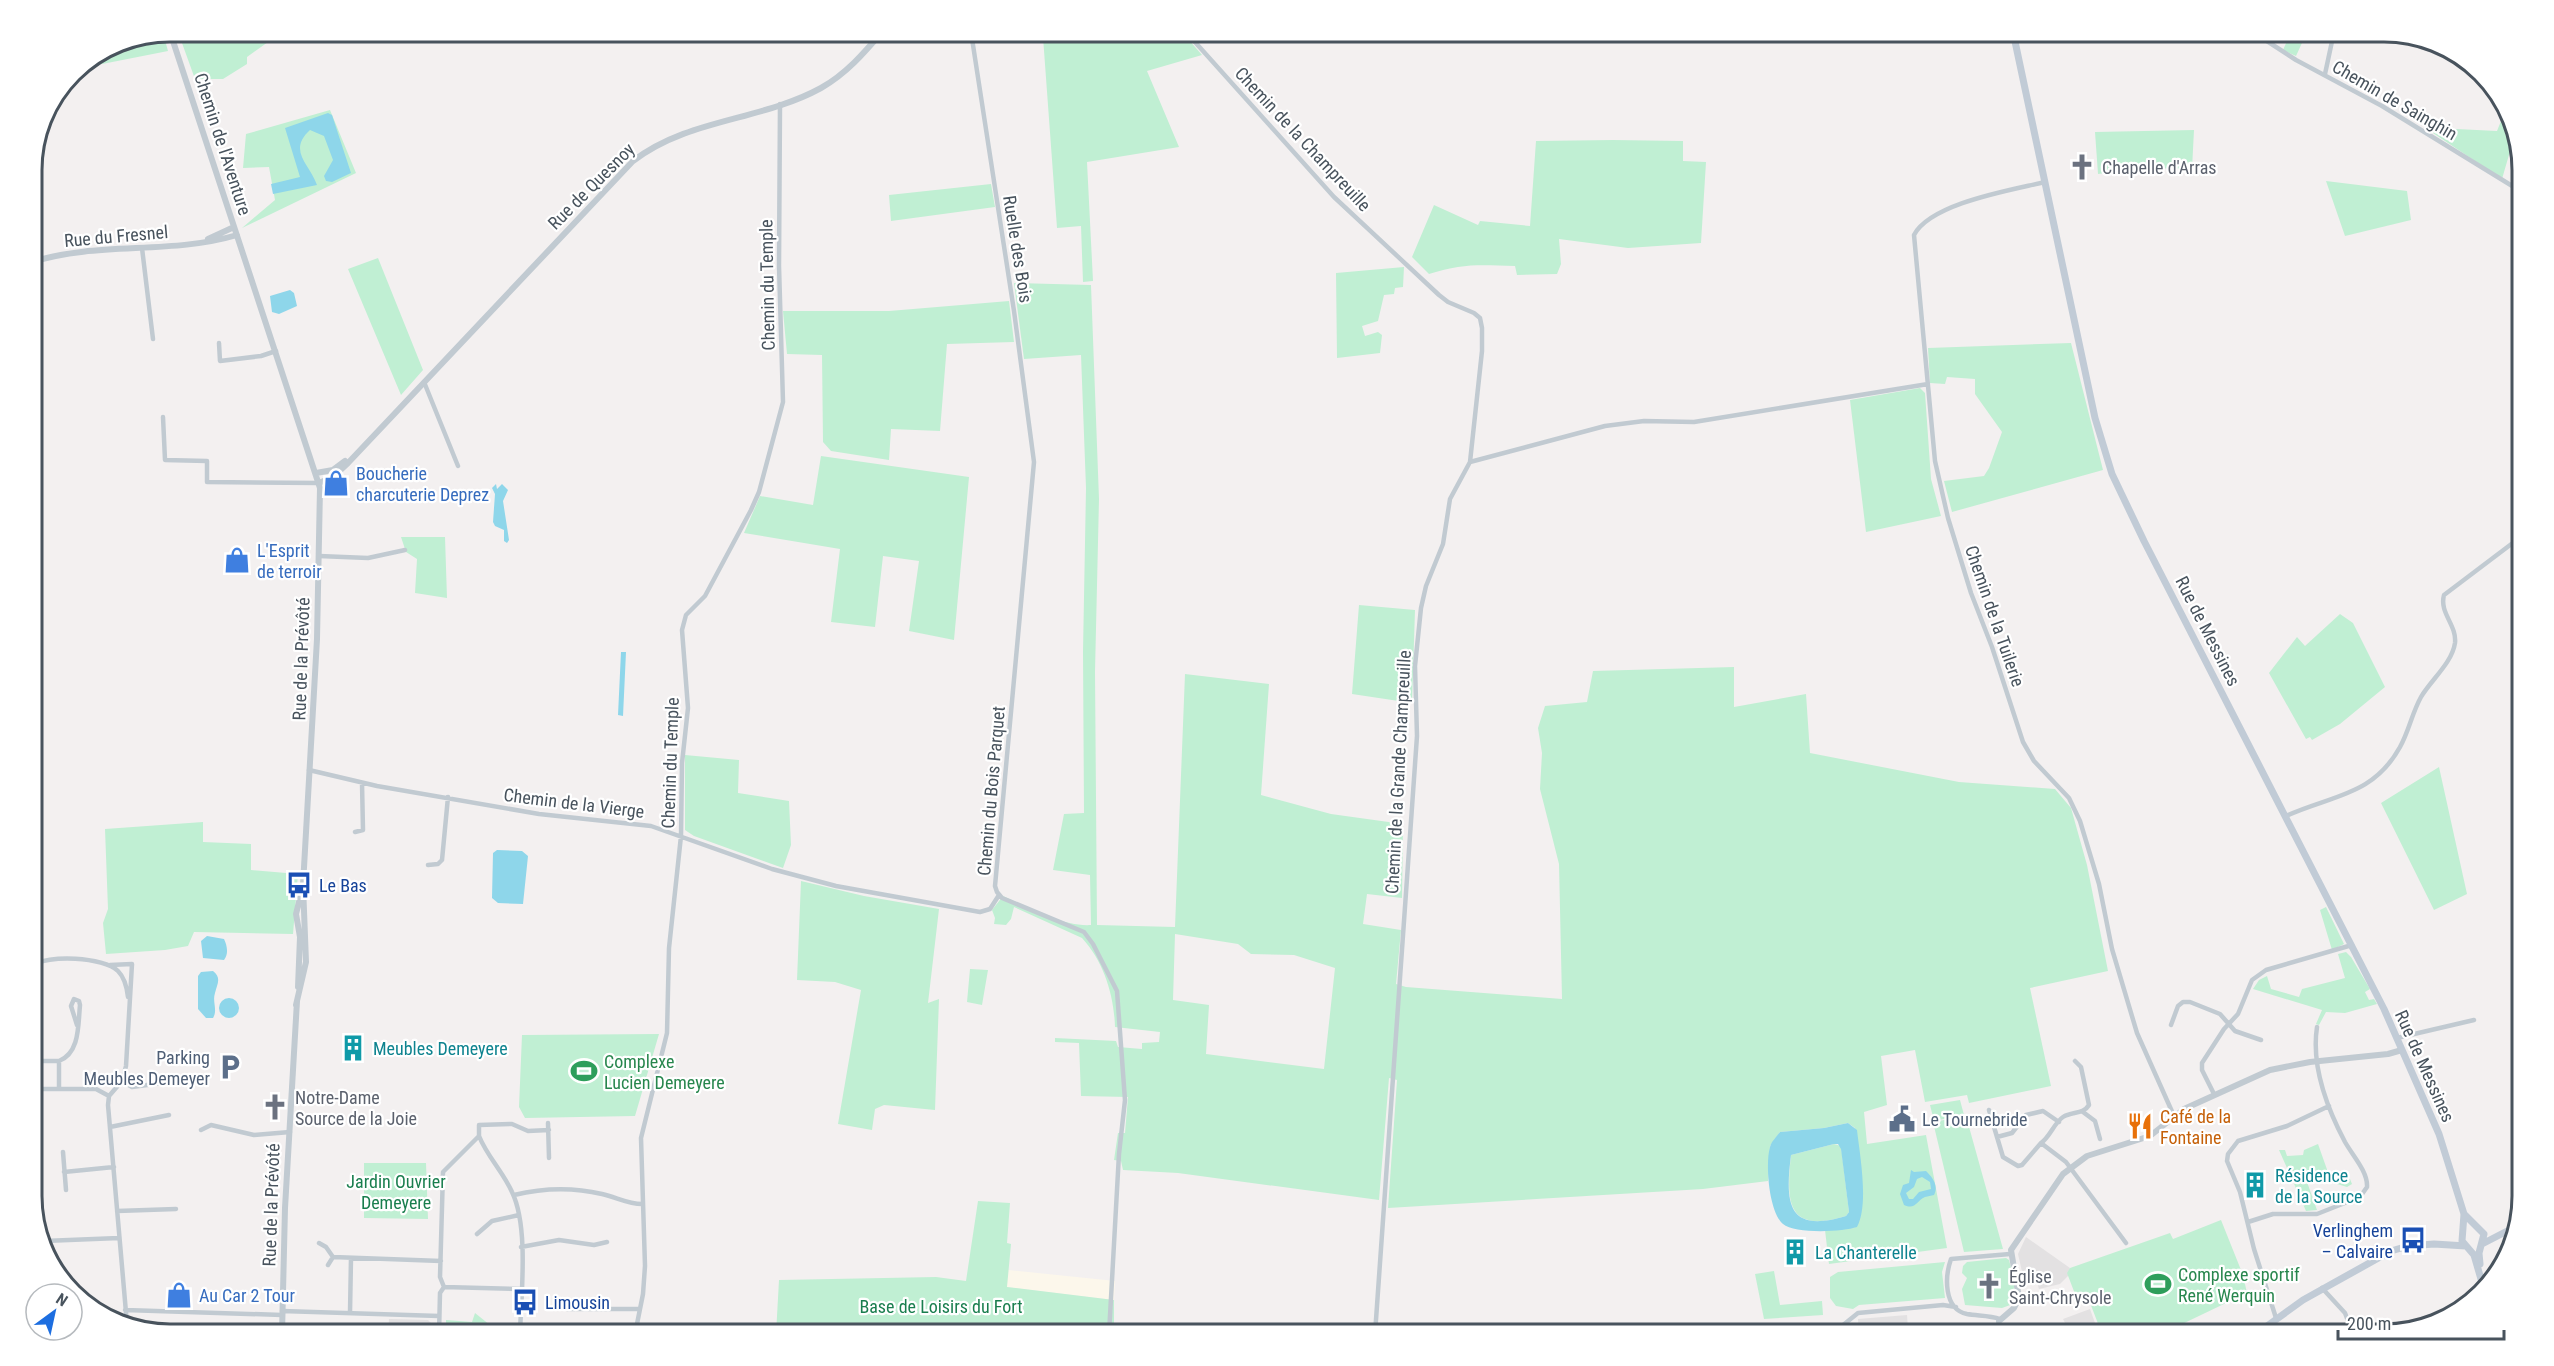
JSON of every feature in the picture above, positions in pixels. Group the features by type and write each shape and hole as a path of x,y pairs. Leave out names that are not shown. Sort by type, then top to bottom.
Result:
{"main road":[{"name":"Rue de Messines","path":"2015,42 2095,418 2110,468 2136,524 2352,945 2397,1038 2439,1134 2464,1214 2462,1241 2474,1255 2481,1278"},
{"name":"Rue de Messines","path":"2464,1214 2478,1227 2484,1237 2479,1256 2482,1277"},
{"path":"2434,1244 2463,1232 2469,1226 2496,1232 2508,1229"},
{"path":"2269,1324 2322,1288 2391,1251 2408,1246 2434,1244 2468,1247 2481,1245 2507,1231"}],"street":[{"name":"Chemin de l'Aventure","path":"173,42 236,231"},
{"name":"Rue de Quesnoy","path":"319,483 338,473 637,159 655,146 682,133 806,95 835,79 873,42"},
{"name":"Ruelle des Bois","path":"973,42 1014,311 1034,472"},
{"name":"Chemin de la Champreuille","path":"1195,42 1327,189 1403,262"},
{"name":"Chemin de Sainghin","path":"2268,42 2296,60 2411,123 2512,186"},
{"path":"2325,74 2332,42"},
{"name":"Chemin du Temple","path":"637,1324 645,1253 641,1138 667,1033 669,948 681,836 682,763 688,714 682,626 688,612 705,596 751,510 759,492 783,402 779,266 780,104"},
{"name":"Chemin de la Tuilerie","path":"2045,182 1961,204 1925,222 1915,233 1913,241 1936,474 1971,593 1992,647 2025,748 2039,767 2069,798 2080,821 2097,877 2112,949 2137,1033 2174,1116"},
{"name":"Rue du Fresnel","path":"42,260 76,253 203,243 236,231"},
{"name":"Rue de la Prévôté","path":"236,231 319,483 317,649 303,885 296,911 300,935 282,1324"},
{"path":"142,248 153,339"},
{"name":"Chemin de la Grande Champreuille","path":"1376,1324 1417,736 1415,677 1418,628 1426,586 1443,544 1449,505 1457,484 1470,462 1482,351 1481,320 1474,313 1444,299 1403,262"},
{"path":"219,343 220,361 261,356 276,351"},
{"path":"424,382 458,466"},
{"path":"1470,462 1605,426 1644,421 1694,422 1928,384"},
{"path":"163,417 165,460 207,460 207,482 319,483"},
{"name":"Rue de Quesnoy","path":"316,473 336,468 370,438"},
{"name":"Chemin du Bois Parquet","path":"1034,472 995,881 999,896 1084,932 1093,944 1117,991 1125,1100 1119,1154 1109,1324"},
{"path":"2286,816 2367,784 2387,767 2407,733 2419,700 2454,646 2453,631 2443,605 2444,595 2512,544"},
{"path":"319,556 368,558 405,550"},
{"name":"Chemin de la Vierge","path":"309,770 362,783 572,819 651,826 772,869 883,896 976,913 990,909 999,896"},
{"path":"355,832 363,830 362,783"},
{"path":"428,865 438,864 442,860 448,797"},
{"path":"2214,1094 2202,1070 2202,1063 2228,1024 2238,1014 2249,986 2259,973 2352,945"},
{"path":"126,1316 109,1096 122,1081 126,1066 132,957"},
{"path":"42,962 48,960 93,961 110,965 132,964"},
{"path":"110,965 123,978 129,1003"},
{"path":"42,1061 58,1061 68,1056 74,1049 80,1003 74,999 71,1006 77,1025"},
{"path":"2171,1025 2178,1006 2186,1002 2217,1012 2235,1031 2261,1040"},
{"path":"2397,1038 2474,1020"},
{"path":"2248,1222 2273,1214 2313,1215 2342,1205 2365,1193 2367,1188 2367,1179 2344,1140 2329,1107 2317,1061 2317,1027"},
{"path":"2000,1324 2000,1319 2013,1308 2019,1296 2010,1254 2070,1167 2094,1152 2150,1136 2174,1116 2214,1094 2274,1069 2317,1061 2388,1054 2402,1050"},
{"path":"58,1061 59,1089"},
{"path":"1989,1110 2003,1157 2016,1166 2022,1165 2064,1117 2083,1112 2088,1107 2090,1100 2081,1067 2075,1061"},
{"path":"122,1081 132,1087 162,1083"},
{"path":"42,1089 96,1089 109,1096"},
{"path":"2276,1318 2254,1249 2240,1192 2228,1161 2230,1148 2238,1141 2287,1126 2329,1107"},
{"path":"1997,1137 2012,1133 2027,1115 2043,1111 2059,1122"},
{"path":"2083,1112 2095,1121 2100,1139"},
{"path":"110,1127 169,1115"},
{"path":"548,1123 549,1158"},
{"path":"520,1324 519,1215 514,1195 478,1136 479,1125 512,1124 528,1131 549,1130"},
{"path":"201,1130 211,1125 254,1135 290,1132"},
{"path":"444,1287 440,1277 443,1172 478,1136"},
{"path":"2041,1143 2070,1167 2126,1243"},
{"path":"63,1152 66,1190"},
{"path":"64,1172 114,1167"},
{"path":"514,1195 542,1189 572,1189 598,1193 632,1204 642,1204"},
{"path":"117,1211 176,1209"},
{"path":"477,1234 492,1221 519,1215"},
{"path":"50,1241 119,1238"},
{"path":"521,1247 558,1240 594,1245 607,1242"},
{"path":"319,1243 328,1249 333,1257"},
{"path":"1956,1307 1946,1281 1951,1259 2010,1254"},
{"path":"333,1257 441,1261"},
{"path":"328,1265 333,1257"},
{"path":"350,1314 351,1258"},
{"path":"444,1287 521,1289"},
{"path":"439,1324 440,1293 444,1287"},
{"path":"2322,1288 2347,1316 2350,1324"},
{"path":"1845,1324 1858,1313 1943,1305 1956,1307 1966,1314 1989,1315 2000,1319"},
{"path":"567,1308 640,1309"},
{"path":"125,1310 439,1316"}],"shaded area":[{"path":"2026,1237 2070,1268 2068,1276 2060,1284 2039,1289 2037,1282 2025,1285 2018,1254"},
{"path":"1008,1270 1115,1281 1114,1300 1006,1287"},
{"path":"2090,1309 2095,1324 2066,1324 2063,1319"},
{"path":"1907,1315 1908,1324 1858,1324 1858,1319"},
{"path":"389,1319 428,1320 432,1324 389,1324"}],"green space":[{"path":"166,42 168,51 98,65 113,55 145,44"},
{"path":"182,42 268,42 247,57 247,64 223,79 195,79"},
{"path":"1043,42 1191,42 1202,55 1147,71 1179,147 1087,162 1093,281 1083,282 1081,226 1057,228"},
{"path":"2287,42 2302,42 2296,56 2283,50"},
{"path":"330,110 356,173 242,228 275,200 269,167 243,168 246,134"},
{"path":"2502,120 2511,150 2502,179 2433,133 2436,128 2497,131"},
{"path":"2194,130 2192,169 2145,168 2098,174 2095,132"},
{"path":"1536,141 1683,141 1683,161 1706,162 1701,243 1628,248 1559,239 1561,264 1557,274 1517,275 1515,266 1482,265 1462,266 1429,274 1412,257 1434,205 1478,225 1480,221 1530,226"},
{"path":"2326,181 2407,191 2411,220 2345,236"},
{"path":"991,184 995,207 891,221 889,195"},
{"path":"378,258 423,370 401,395 348,269"},
{"path":"1404,267 1403,287 1395,288 1394,294 1384,295 1378,321 1362,326 1365,336 1378,332 1382,335 1380,353 1337,358 1336,273"},
{"path":"1014,283 1091,285 1099,499 1095,672 1097,925 1175,927 1185,674 1269,684 1261,795 1331,814 1403,824 1402,898 1367,894 1363,924 1401,930 1396,984 1406,987 1562,999 1559,864 1540,789 1542,753 1538,728 1545,706 1587,702 1593,671 1734,667 1734,707 1806,694 1810,753 1959,782 2055,789 2071,808 2087,865 2108,971 2030,988 2051,1086 1969,1103 1967,1095 1925,1102 1915,1050 1881,1056 1887,1105 1864,1112 1867,1144 1926,1135 1947,1248 1829,1264 1825,1230 1854,1228 1861,1215 1855,1128 1848,1123 1824,1128 1780,1132 1770,1146 1768,1181 1703,1189 1388,1208 1397,1080 1389,1078 1379,1200 1178,1173 1123,1170 1121,1161 1114,1160 1118,1133 1125,1133 1128,1097 1081,1096 1079,1043 1055,1042 1055,1038 1116,1041 1118,1047 1142,1049 1142,1043 1159,1042 1160,1032 1115,1027 1113,1003 1102,968 1082,938 1014,907 1011,919 1006,925 994,924 995,918 992,910 1003,896 1058,920 1091,925 1090,875 1053,870 1064,814 1084,813 1083,652 1086,488 1081,355 1024,359","holes":["1175,934 1238,944 1251,954 1294,955 1335,968 1324,1069 1206,1054 1209,1005 1173,1000"]},
{"path":"1009,301 1014,342 947,344 940,431 891,429 889,460 831,451 823,442 822,355 787,354 783,311 889,311"},
{"path":"2071,343 2103,470 1952,512 1944,481 1984,476 2002,432 1975,394 1975,379 1947,377 1945,384 1930,383 1928,348"},
{"path":"1920,388 1925,393 1931,479 1941,516 1866,532 1850,400"},
{"path":"821,456 969,477 954,640 909,631 919,561 883,556 875,627 831,622 840,549 744,533 760,496 813,505"},
{"path":"401,537 445,537 447,598 415,593 417,559 406,552"},
{"path":"1359,605 1415,610 1412,703 1352,694"},
{"path":"2340,614 2353,623 2385,687 2340,724 2312,740 2310,737 2306,739 2269,673 2297,637 2305,646"},
{"path":"685,755 739,760 738,793 789,801 791,845 783,868 694,836 685,830"},
{"path":"2439,767 2467,894 2434,910 2381,803"},
{"path":"203,822 203,842 251,844 251,870 298,874 293,934 194,932 188,946 106,954 103,923 108,909 105,829"},
{"path":"801,881 864,896 939,909 928,1003 939,999 935,1110 884,1105 875,1109 872,1130 838,1124 861,990 835,982 797,980"},
{"path":"2326,907 2344,944 2332,950 2320,910"},
{"path":"2346,952 2370,989 2365,992 2369,1000 2374,999 2377,1004 2345,1013 2326,1012 2319,1025 2316,1024 2322,1010 2253,989 2259,980 2267,976 2271,989 2299,997 2302,989 2345,978 2338,954"},
{"path":"970,969 988,970 982,1005 967,1002"},
{"name":"Complexe Lucien Demeyere","path":"659,1034 635,1116 525,1118 519,1107 522,1035"},
{"path":"1960,1100 1964,1115 1934,1121 1930,1105"},
{"path":"1966,1116 2003,1249 1964,1252 1933,1122"},
{"path":"1834,1144 1841,1146 1849,1212 1846,1216 1826,1221 1812,1221 1801,1217 1791,1200 1789,1187 1791,1155"},
{"path":"2318,1144 2330,1178 2342,1183 2350,1179 2352,1184 2347,1187 2317,1178 2307,1182 2317,1210 2306,1211 2279,1150 2285,1150 2287,1156 2303,1155 2304,1150"},
{"name":"Jardin Ouvrier Demeyere","path":"364,1163 426,1163 428,1219 364,1218"},
{"name":"Base de Loisirs du Fort","path":"978,1201 1010,1203 1007,1243 1011,1244 1007,1287 1114,1300 1114,1324 777,1324 779,1280 936,1277 966,1281"},
{"name":"Complexe sportif René Werquin","path":"2221,1220 2243,1275 2247,1293 2182,1324 2098,1324 2087,1295 2075,1294 2067,1273 2070,1268 2170,1233 2173,1239"},
{"path":"2006,1258 2009,1260 2015,1283 2013,1304 2002,1308 1965,1305 1962,1289 1967,1278 1962,1273 1963,1266 1967,1262"},
{"path":"1945,1262 1942,1272 1945,1298 1859,1305 1853,1309 1836,1306 1830,1298 1830,1277 1838,1272"},
{"path":"1774,1271 1780,1305 1822,1301 1823,1315 1764,1319 1755,1274"},
{"path":"475,1313 489,1324 446,1324 446,1320 472,1322"}],"water":[{"path":"328,113 332,115 351,173 332,182 326,181 324,176 333,160 324,136 310,130 300,144 300,151 317,185 273,194 271,184 300,177 285,128"},
{"path":"290,290 294,293 297,306 279,314 272,312 270,296"},
{"path":"496,484 497,489 502,484 508,490 503,501 509,540 507,543 504,541 504,530 495,526 493,522 495,494 492,488"},
{"path":"621,652 626,652 623,716 618,715"},
{"path":"497,850 522,851 528,856 523,904 498,903 492,898 493,853"},
{"path":"207,936 224,939 227,955 224,960 203,958 201,941"},
{"path":"213,971 218,979 214,996 215,1012 213,1018 206,1018 198,1009 198,976 201,972"},
{"path":"229,998 236,1001 239,1008 236,1015 229,1018 222,1015 219,1008 222,1001"},
{"path":"1848,1123 1857,1130 1863,1180 1861,1218 1857,1227 1841,1230 1808,1231 1789,1227 1778,1218 1771,1199 1768,1165 1771,1145 1780,1132 1824,1128","holes":["1838,1144 1841,1149 1849,1212 1846,1216 1826,1221 1812,1221 1801,1217 1794,1210 1790,1200 1791,1155"]},
{"path":"1911,1170 1926,1171 1935,1185 1934,1195 1925,1197 1914,1206 1904,1205 1900,1194 1903,1185 1909,1183","holes":["1922,1177 1930,1182 1931,1189 1919,1192 1913,1199 1909,1199 1906,1193 1914,1187 1917,1179"]}],"place":[{"name":"Chapelle d'Arras","path":"2082,167"},
{"name":"Boucherie charcuterie Deprez","path":"336,483"},
{"name":"L'Esprit de terroir","path":"237,560"},
{"name":"Le Bas","path":"299,885"},
{"name":"Meubles Demeyere","path":"353,1048"},
{"name":"Parking Meubles Demeyer","path":"230,1067"},
{"name":"Complexe Lucien Demeyere","path":"584,1071"},
{"name":"Notre-Dame Source de la Joie","path":"275,1107"},
{"name":"Le Tournebride","path":"1902,1119"},
{"name":"Café de la Fontaine","path":"2140,1126"},
{"name":"Résidence de la Source","path":"2255,1185"},
{"name":"Verlinghem – Calvaire","path":"2413,1240"},
{"name":"La Chanterelle","path":"1795,1252"},
{"name":"Complexe sportif René Werquin","path":"2158,1284"},
{"name":"Église Saint-Chrysole","path":"1989,1286"},
{"name":"Au Car 2 Tour","path":"179,1295"},
{"name":"Limousin","path":"525,1302"}]}
